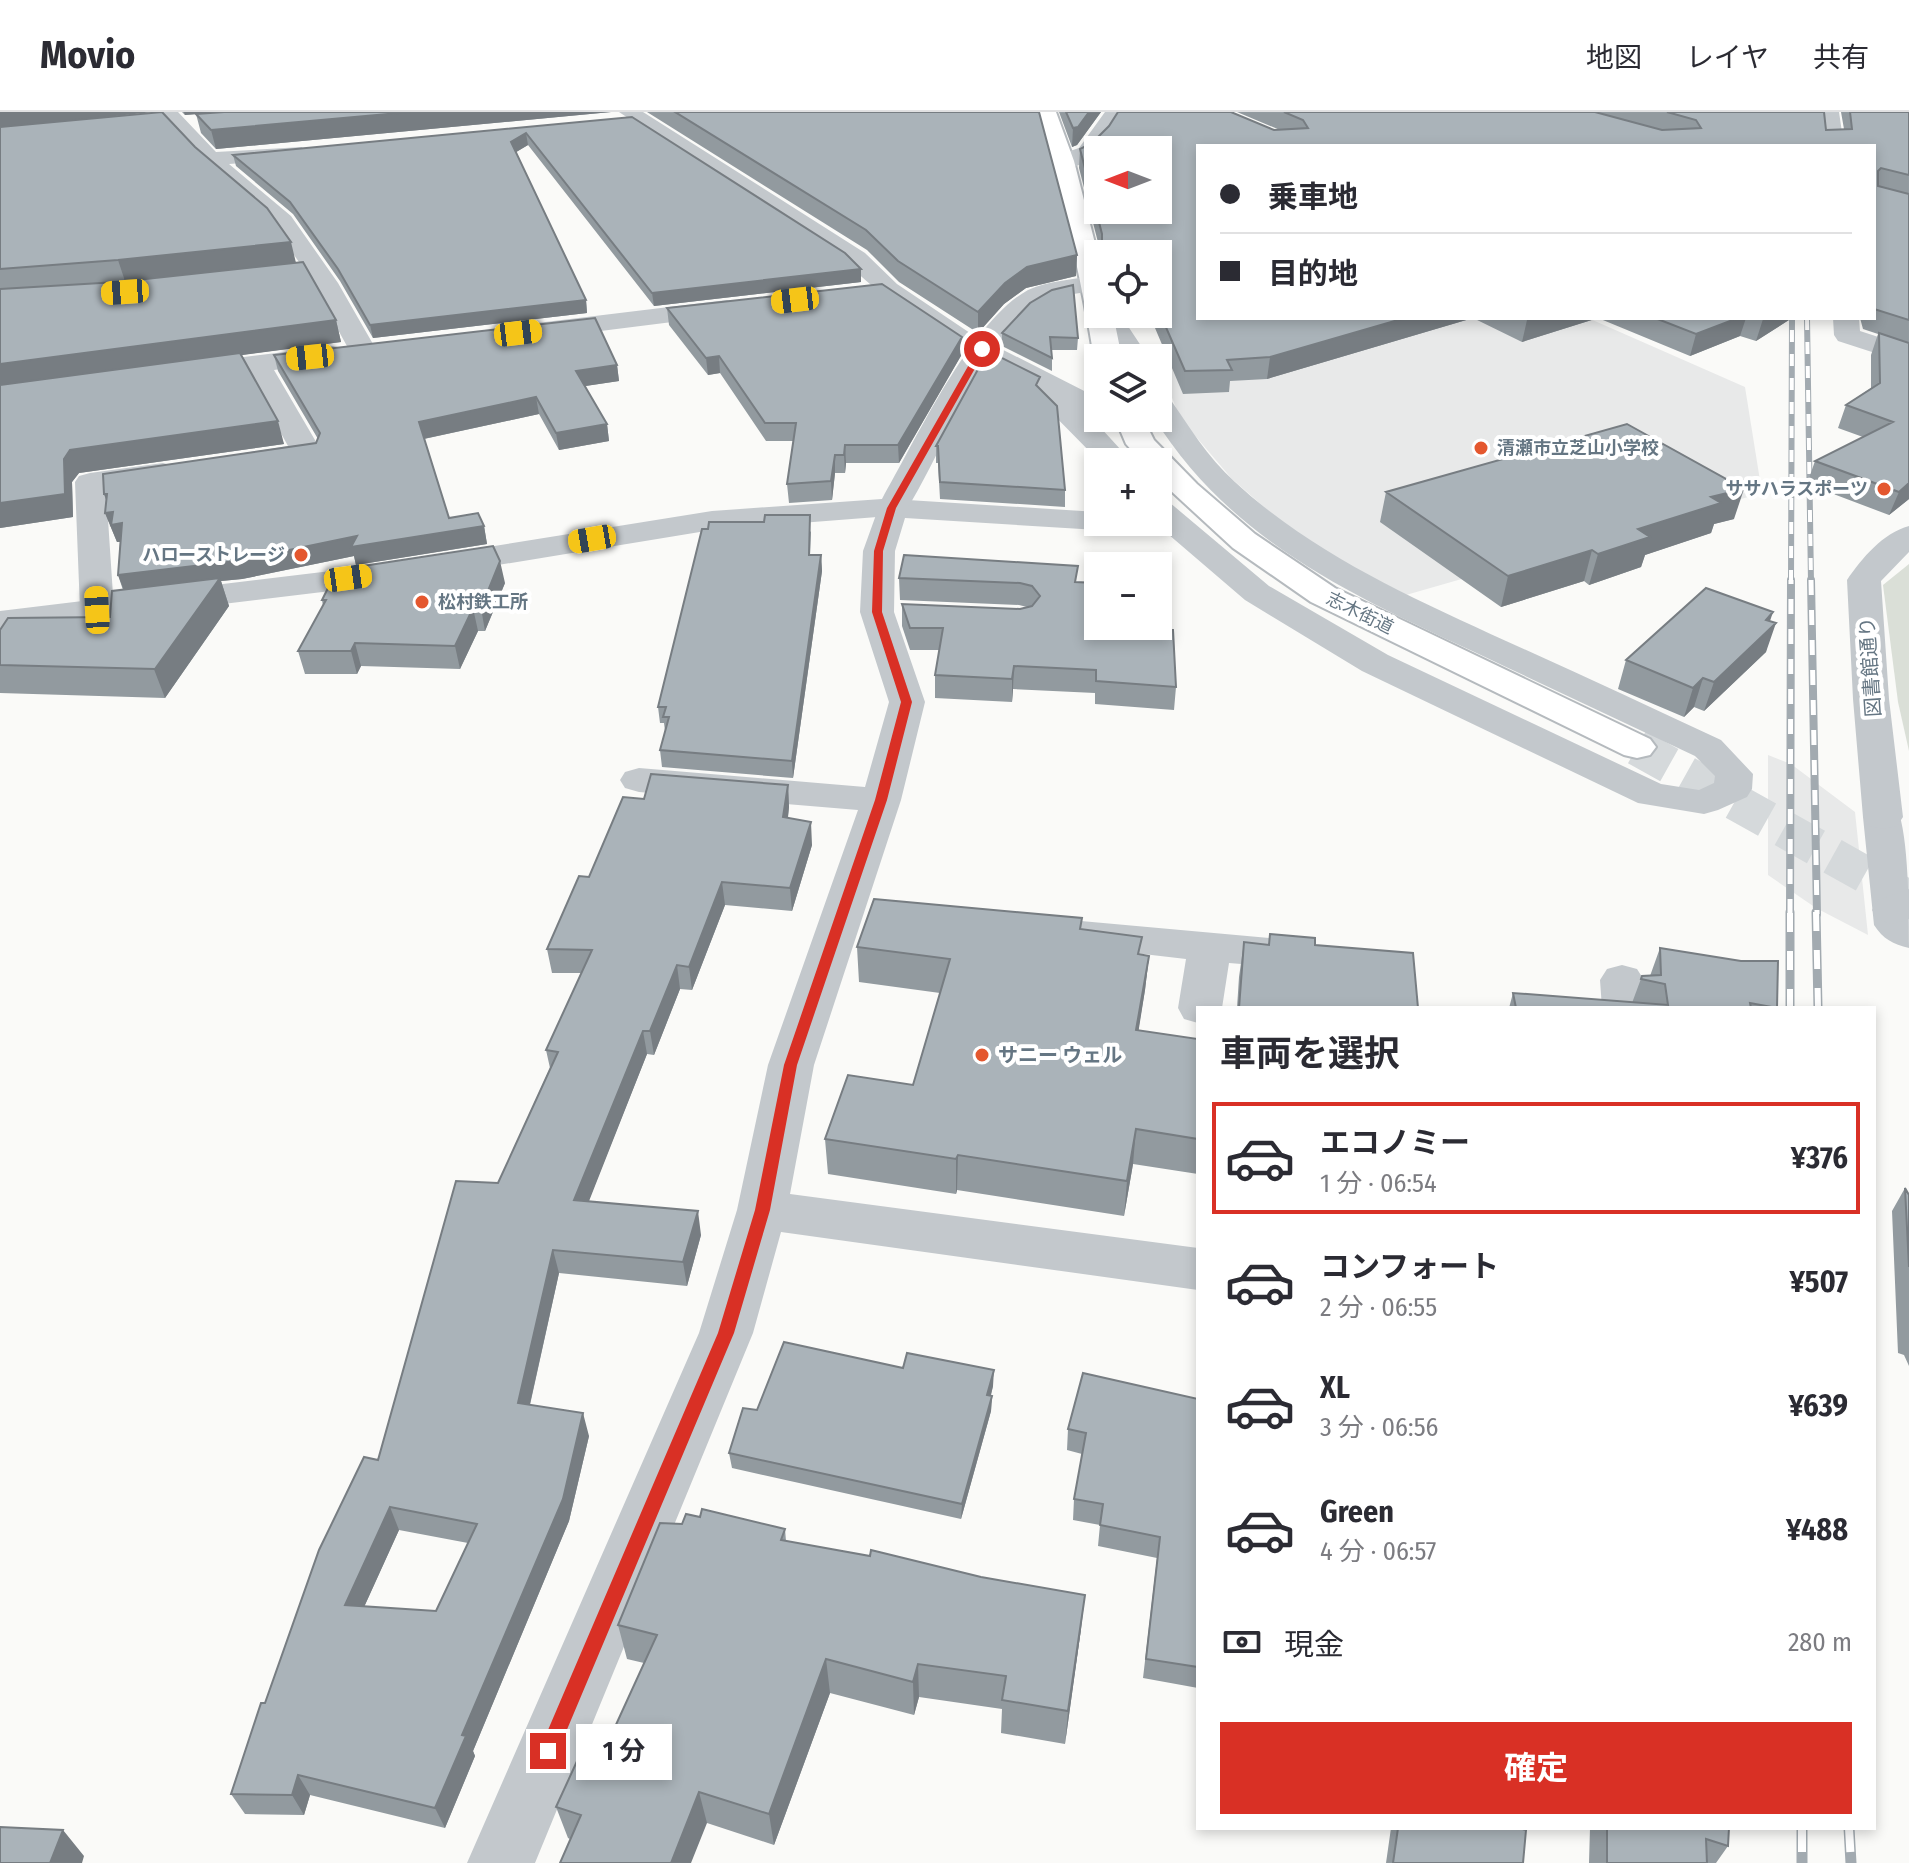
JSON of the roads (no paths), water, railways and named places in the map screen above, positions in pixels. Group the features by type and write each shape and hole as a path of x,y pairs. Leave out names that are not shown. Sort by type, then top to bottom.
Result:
{"main road":[{"path":"1046,112 1063,161 1084,244"},
{"name":"志木街道","path":"1129,441 1244,541 1323,595 1637,747"}],"street":[{"path":"1063,161 1087,153 1115,112"},
{"path":"1829,112 1833,144"},
{"path":"609,121 634,115 856,258 888,289 961,339 1084,402"},
{"path":"143,123 173,119 210,123"},
{"path":"173,119 210,159 283,221 317,271 363,351"},
{"path":"210,159 320,150"},
{"path":"229,280 317,271"},
{"path":"857,293 888,289"},
{"path":"501,1863 726,1333 762,1210 791,1065 860,915 881,800 907,702 893,612 879,551 892,508 982,349 1009,314 1040,294 1084,301"},
{"path":"518,333 749,306"},
{"path":"1846,320 1847,335 1909,356"},
{"path":"167,375 394,348"},
{"path":"982,349 1072,414 1129,441"},
{"path":"230,462 307,452 256,363"},
{"path":"1172,427 1218,481 1290,545 1360,587 1708,748 1734,774 1733,789 1704,802 1652,795 1607,776 1375,663 1257,593 1172,522"},
{"path":"97,610 90,482 199,467"},
{"path":"0,621 334,581 719,519 838,508 892,508 1084,520"},
{"name":"図書館通り","path":"1896,829 1871,699 1864,580 1888,552 1909,536"},
{"path":"639,780 881,800"},
{"path":"1896,829 1904,915"},
{"path":"1051,933 1321,957"},
{"path":"1200,1006 1210,947"},
{"path":"762,1210 1196,1269"}],"tunnel":[{"path":"1637,747 1909,899"}],"railway":[{"path":"1791,582 1792,320"},
{"path":"1807,320 1811,582"},
{"path":"1790,914 1791,580"},
{"path":"1811,580 1817,914"},
{"path":"1816,912 1818,1006"},
{"path":"1790,914 1790,1006"},
{"path":"1802,1830 1802,1863"},
{"path":"1849,1830 1851,1863"}],"place":[{"name":"清瀬市立芝山小学校","path":"1481,448"},
{"name":"ササハラスポーツ","path":"1884,489"},
{"name":"ハローストレージ","path":"301,555"},
{"name":"松村鉄工所","path":"422,602"},
{"name":"サニー ウェル","path":"982,1055"}]}
